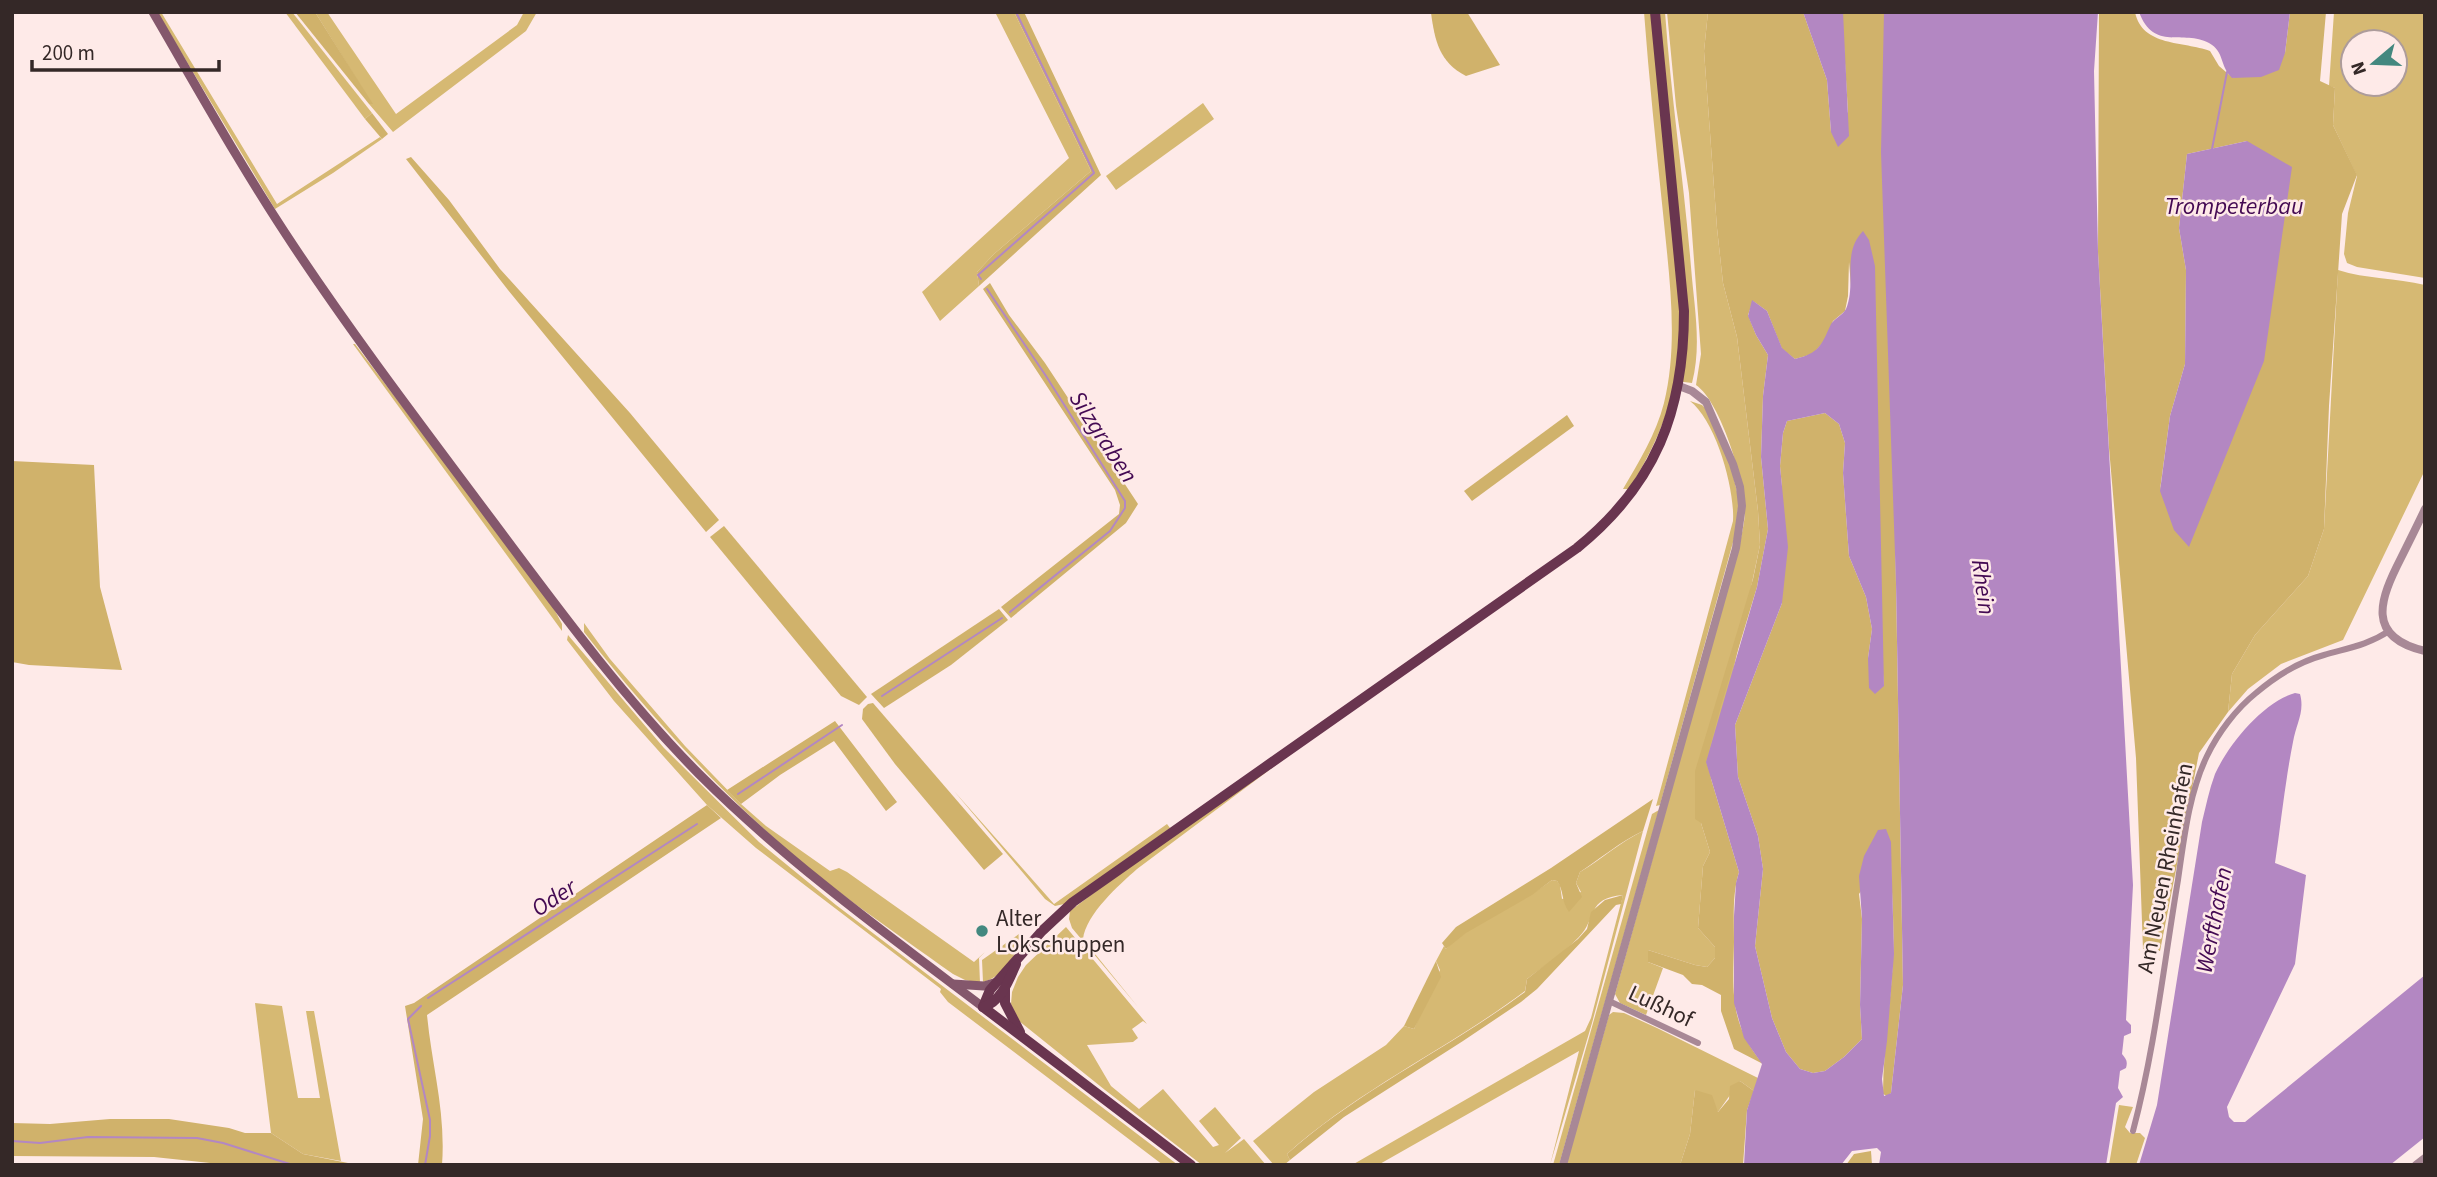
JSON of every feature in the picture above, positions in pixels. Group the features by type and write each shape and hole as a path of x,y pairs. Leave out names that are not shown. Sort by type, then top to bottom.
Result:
{"main road":[{"path":"153,12 273,214 355,337 636,705 699,774 772,843 849,906 1191,1165"},
{"path":"983,1007 993,1003 1001,985 1017,962 1051,922 1080,897 1593,535 1620,508 1644,475 1668,424 1679,386 1683,359 1684,311 1655,12"},
{"path":"953,984 1001,985"},
{"path":"1001,985 1006,1007 1021,1036"}],"street":[{"path":"1563,1165 1741,524 1740,487 1714,417 1700,397 1679,386"},
{"path":"2425,509 2386,588 2382,610 2389,631 2410,648 2425,651"},
{"name":"Am Neuen Rheinhafen","path":"2133,1131 2148,1067 2183,848 2196,784 2207,756 2234,714 2279,675 2325,654 2361,646 2389,631"},
{"name":"Lußhof","path":"1609,1001 1698,1043"},
{"path":"2416,1165 2425,1158"}],"shaded area":[{"path":"157,12 161,12 277,204 380,137 382,139 275,209"},
{"path":"285,12 292,12 372,113 365,119"},
{"path":"295,12 315,12 373,104 369,104"},
{"path":"315,12 327,12 396,114 517,25 524,12 537,12 526,31 393,132 369,104 372,104"},
{"path":"995,12 1014,12 1091,171 994,254 977,272 979,286 940,321 922,292 1069,158"},
{"path":"1014,12 1024,12 1101,175 979,286 977,272 994,254 1091,171"},
{"path":"1467,12 1500,65 1466,76 1450,64 1440,50 1431,13"},
{"path":"1644,12 1665,12 1697,340 1692,383 1676,381 1663,424 1651,450 1629,489 1623,489 1661,414 1669,380 1671,356 1670,284"},
{"path":"1667,12 1708,12 1704,51 1717,228 1723,283 1737,337 1760,545 1701,823 1710,852 1703,866 1698,928 1715,947 1715,958 1707,967 1648,950 1648,962 1663,968 1646,1015 1620,1003 1615,994 1740,543 1745,510 1730,443 1714,408 1696,385 1701,354 1689,193 1676,106"},
{"path":"1708,12 1803,12 1827,80 1831,132 1848,112 1842,14 1886,13 1903,985 1891,1093 1887,1096 1883,1094 1893,957 1891,843 1859,894 1862,919 1862,1039 1825,1071 1813,1073 1800,1069 1786,1052 1772,1018 1755,946 1763,869 1758,836 1738,777 1735,725 1782,603 1780,466 1783,433 1787,421 1825,413 1839,424 1845,443 1843,473 1849,556 1866,597 1872,629 1868,658 1884,686 1849,262 1845,311 1833,321 1826,339 1813,354 1795,359 1782,349 1767,311 1753,301 1748,315 1768,355 1763,396 1761,457 1768,529 1757,587 1706,762 1739,872 1734,907 1735,1006 1744,1035 1763,1064 1734,1049 1721,1011 1721,995 1702,985 1692,984 1683,975 1648,962 1648,950 1707,967 1715,958 1715,947 1698,928 1703,866 1710,852 1701,823 1695,819 1695,771 1753,579 1760,545 1737,337 1723,283 1717,228 1704,51"},
{"path":"2099,12 2135,12 2146,31 2165,41 2210,51 2219,66 2233,78 2285,53 2290,12 2326,12 2320,81 2335,88 2333,125 2357,175 2342,214 2324,529 2308,576 2255,635 2232,674 2228,712 2199,753 2160,951 2143,949 2136,758 2109,448 2098,252","holes":["2247,141 2160,490 2170,416 2185,364 2186,270 2179,228 2187,154"]},
{"path":"2334,12 2425,12 2425,278 2347,263 2344,254 2348,213 2357,176 2333,125 2335,88 2329,86"},
{"path":"1203,103 1214,119 1116,190 1106,176"},
{"path":"372,113 388,134 382,139 365,119"},
{"path":"411,157 449,200 500,269 630,413 719,520 706,532 508,290 406,159"},
{"path":"2338,270 2425,285 2425,470 2343,640 2281,664 2248,689 2228,712 2232,674 2255,635 2308,576 2324,529"},
{"path":"990,283 1138,504 1126,523 1011,618 1001,607 1119,514 1120,505 1115,490 983,289"},
{"path":"353,344 551,603 562,624 562,631"},
{"path":"1690,401 1707,410 1731,467 1739,500 1735,535 1660,805 1656,806 1733,521 1731,492 1716,439"},
{"path":"1567,415 1574,426 1472,501 1464,491"},
{"path":"12,461 94,465 100,587 122,670 12,662"},
{"path":"724,526 867,697 859,705 841,696 710,537"},
{"path":"999,609 1008,620 951,665 884,708 871,694"},
{"path":"584,623 610,659 685,746 741,804 766,826 830,871 839,868 847,872 974,962 985,952 979,958 980,983 953,974 808,868 785,848 715,782 670,734 584,632"},
{"path":"568,635 664,748 759,842 836,905 1178,1165 1163,1165 948,1002 940,992 941,989 756,848 707,805 614,701 567,640"},
{"path":"873,703 1003,854 984,870 895,764 862,719 863,709"},
{"path":"835,721 897,802 886,811 834,741 780,775 741,804 727,790"},
{"path":"1304,744 1137,869 1104,901 1090,920 1083,939 1138,1007 1072,928 1070,911"},
{"path":"954,791 1054,904 1167,824 1170,828 1064,904 1055,906 1045,899"},
{"path":"1653,799 1643,831 1580,872 1576,883 1582,897 1569,912 1559,884 1552,880 1532,895 1466,933 1446,949 1442,943 1456,927 1551,868"},
{"path":"707,805 721,818 427,1015 442,1127 442,1165 418,1165 423,1119 405,1006 414,1003"},
{"path":"1659,810 1559,1165 1553,1165 1652,814"},
{"path":"1643,831 1592,1023 1550,1165 1579,1051 1378,1165 1352,1165 1585,1031 1591,1018 1623,895 1603,900 1594,910 1579,937 1527,979 1525,991 1344,1109 1287,1154 1290,1160 1284,1165 1274,1165 1253,1141 1314,1092 1386,1045 1404,1026 1414,1029 1440,970 1436,961 1444,946 1446,949 1469,930 1552,880 1560,885 1562,899 1581,892 1576,883 1580,872"},
{"path":"1623,895 1621,904 1616,905 1537,989 1521,1002 1344,1117 1290,1160 1287,1154 1344,1110 1525,992 1527,979 1587,929 1591,912 1605,900"},
{"path":"1066,927 1147,1024 1143,1021 1132,1029 1138,1038 1133,1042 1087,1045 1111,1086 1139,1109 1163,1089 1213,1147 1219,1145 1199,1121 1215,1107 1241,1138 1225,1153 1244,1139 1266,1165 1202,1165 1019,1021 1011,1004 1018,977 1026,965"},
{"path":"1019,934 1026,939 997,975 983,982 982,960"},
{"path":"1436,961 1441,977 1414,1029 1404,1026"},
{"path":"255,1003 282,1006 298,1098 320,1098 306,1011 314,1011 341,1161 303,1154 271,1133"},
{"path":"1613,1012 1624,1013 1657,1028 1758,1078 1754,1091 1740,1081 1718,1112 1695,1090 1690,1134 1680,1165 1566,1165 1609,1015"},
{"path":"1740,1081 1754,1091 1747,1110 1743,1165 1680,1165 1690,1134 1695,1090 1712,1095 1718,1112 1729,1099 1730,1086"},
{"path":"2119,1105 2133,1107 2125,1127 2130,1133 2140,1133 2145,1138 2136,1165 2109,1165"},
{"path":"110,1119 169,1119 245,1133 271,1133 303,1154 358,1165 229,1165 154,1157 12,1156 12,1123 50,1124"},
{"path":"1871,1151 1872,1165 1846,1165 1854,1154"}],"water":[{"path":"1803,12 1843,12 1849,136 1838,147 1831,132 1827,80"},
{"name":"Rhein","path":"1884,12 2098,12 2094,71 2098,252 2133,885 2126,1020 2131,1025 2131,1033 2124,1036 2122,1054 2127,1066 2120,1071 2118,1088 2123,1097 2116,1103 2106,1165 1879,1165 1881,1152 1877,1148 1852,1151 1841,1165 1744,1165 1747,1110 1762,1064 1744,1038 1734,1003 1734,916 1739,872 1706,762 1757,587 1768,529 1761,457 1763,396 1768,355 1748,316 1752,300 1767,311 1782,348 1795,359 1814,351 1822,343 1831,324 1846,309 1853,249 1863,231 1869,240 1875,266 1884,686 1875,694 1869,688 1868,658 1872,629 1866,597 1849,556 1843,473 1845,443 1839,424 1825,413 1787,421 1783,433 1780,466 1788,547 1782,603 1735,725 1738,777 1758,836 1763,869 1755,946 1772,1018 1786,1052 1800,1069 1813,1073 1825,1071 1862,1039 1862,919 1859,876 1864,856 1878,830 1886,829 1891,842 1894,954 1882,1079 1884,1096 1891,1093 1903,985 1896,583 1881,152"},
{"path":"2139,12 2290,12 2285,53 2279,70 2261,77 2232,78 2218,50 2209,43 2199,39 2161,36 2145,24"},
{"name":"Trompeterbau","path":"2247,141 2292,167 2264,361 2189,547 2174,530 2160,491 2170,416 2185,364 2186,270 2179,228 2187,154"},
{"name":"Werfthafen","path":"2295,693 2300,694 2301,712 2290,757 2275,863 2306,875 2295,964 2227,1107 2229,1117 2234,1122 2245,1122 2425,975 2425,1137 2390,1165 2139,1165 2157,1105 2202,822 2213,780 2228,750 2248,726 2271,705"}],"waterway":[{"name":"Silzgraben","path":"981,279 978,275 1094,173 1016,12"},
{"path":"2212,149 2227,72"},
{"name":"Silzgraben","path":"987,289 1125,501 1125,508 1110,531 1010,612"},
{"name":"Silzgraben","path":"882,696 1002,618"},
{"name":"Silzgraben","path":"738,794 842,725"},
{"name":"Oder","path":"428,998 697,824"},
{"name":"Oder","path":"421,1006 408,1019 430,1120 425,1165"},
{"name":"Oder","path":"12,1141 40,1143 88,1137 197,1138 223,1143 293,1165"}],"place":[{"name":"Alter Lokschuppen","path":"982,931"}]}
